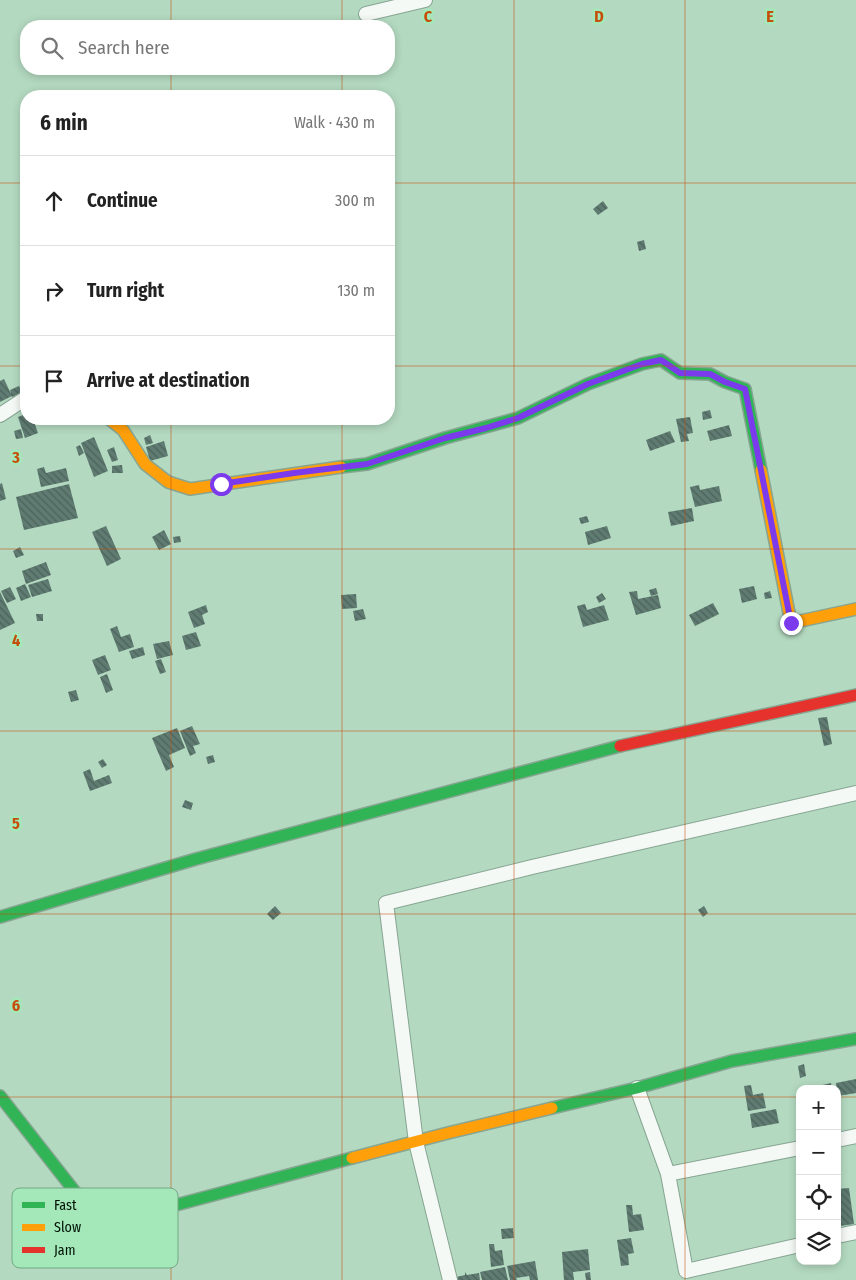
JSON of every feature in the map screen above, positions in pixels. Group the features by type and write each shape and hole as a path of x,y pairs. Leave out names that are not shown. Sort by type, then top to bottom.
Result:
{"street":[{"path":"366,14 425,0"},
{"path":"117,425 123,430 145,464 168,482 190,489 367,464 445,438 518,418 588,384 642,364 661,360 680,373 710,374 745,389 791,623 856,609"},
{"path":"0,415 20,402"},
{"path":"0,916 196,859 623,745 856,695"},
{"path":"450,1280 416,1142 386,903 532,867 856,794"},
{"path":"178,1205 416,1142 637,1088 732,1061 856,1039"},
{"path":"637,1088 668,1174 686,1270 796,1245"},
{"path":"0,1096 72,1188"},
{"path":"841,1139 856,1136"},
{"path":"668,1174 796,1149"},
{"path":"841,1235 856,1232"}],"building":[{"path":"603,201 608,208 598,215 593,209"},
{"path":"644,240 646,249 639,251 637,242"},
{"path":"4,379 12,396 0,402 0,381"},
{"path":"19,386 20,394 12,397 10,390"},
{"path":"710,410 712,418 703,420 702,412"},
{"path":"690,417 693,433 687,434 689,441 681,442 676,419"},
{"path":"21,425 35,425 38,433 25,438"},
{"path":"729,425 732,436 710,441 707,431"},
{"path":"21,429 23,438 16,439 14,431"},
{"path":"670,431 675,442 650,451 646,440"},
{"path":"150,435 153,443 146,445 144,438"},
{"path":"94,437 108,471 94,477 81,443"},
{"path":"164,441 168,456 150,461 146,447"},
{"path":"80,445 84,453 79,456 76,447"},
{"path":"114,447 118,460 112,462 107,450"},
{"path":"122,465 123,473 112,473 112,466"},
{"path":"44,467 46,473 66,468 69,481 41,487 37,469"},
{"path":"2,483 6,499 0,501 0,484"},
{"path":"69,484 78,518 24,530 16,497"},
{"path":"699,485 700,490 719,486 722,501 695,507 690,487"},
{"path":"692,508 694,521 671,526 668,512"},
{"path":"587,516 589,522 581,524 579,518"},
{"path":"106,526 121,559 107,566 92,532"},
{"path":"607,526 611,538 588,545 585,532"},
{"path":"164,530 171,544 159,550 152,537"},
{"path":"180,536 181,542 174,543 173,537"},
{"path":"20,547 24,555 16,558 13,551"},
{"path":"46,562 51,575 26,584 22,571"},
{"path":"48,579 52,591 32,597 28,585"},
{"path":"25,584 31,597 21,601 16,588"},
{"path":"754,586 757,599 742,603 739,589"},
{"path":"10,587 16,599 7,603 1,591"},
{"path":"656,588 658,594 651,596 649,590"},
{"path":"637,591 638,599 658,595 661,608 636,615 629,592"},
{"path":"770,591 772,598 765,599 764,593"},
{"path":"0,592 15,623 0,630"},
{"path":"602,593 606,599 599,603 596,597"},
{"path":"356,594 357,608 342,609 341,595"},
{"path":"713,603 719,614 695,626 689,615"},
{"path":"585,604 587,610 604,605 609,620 583,627 577,606"},
{"path":"206,605 208,612 202,615 205,624 194,628 188,612"},
{"path":"363,609 366,619 355,621 353,611"},
{"path":"36,614 43,614 43,621 37,621"},
{"path":"117,626 121,637 130,634 134,647 119,652 110,629"},
{"path":"196,632 201,646 186,650 182,636"},
{"path":"169,641 173,655 157,659 153,644"},
{"path":"143,647 145,655 132,659 129,651"},
{"path":"105,655 111,670 98,675 92,660"},
{"path":"161,659 166,672 160,674 155,661"},
{"path":"107,674 113,690 106,693 100,677"},
{"path":"76,690 79,700 71,702 68,692"},
{"path":"827,717 832,744 824,746 818,718"},
{"path":"192,726 200,744 193,746 196,753 190,756 180,731"},
{"path":"177,728 185,748 169,755 174,767 166,771 152,738"},
{"path":"213,755 215,762 208,764 206,757"},
{"path":"103,759 107,765 102,768 98,762"},
{"path":"90,769 94,781 109,775 112,783 90,791 83,772"},
{"path":"185,800 193,803 191,810 182,807"},
{"path":"275,906 281,913 273,920 267,914"},
{"path":"704,906 708,913 703,917 698,910"},
{"path":"804,1064 806,1076 800,1078 798,1066"},
{"path":"856,1079 856,1093 841,1096 841,1085 836,1085 836,1083"},
{"path":"751,1085 753,1095 763,1093 766,1108 748,1111 744,1086"},
{"path":"776,1109 779,1123 752,1128 750,1114"},
{"path":"849,1188 854,1224 841,1226 841,1189"},
{"path":"626,1205 632,1205 633,1215 641,1214 644,1230 629,1232"},
{"path":"513,1228 514,1238 502,1239 501,1229"},
{"path":"631,1238 634,1253 628,1254 629,1265 621,1266 617,1240"},
{"path":"489,1244 494,1244 495,1251 502,1250 504,1265 491,1267"},
{"path":"588,1249 590,1270 573,1272 574,1280 564,1280 562,1252"},
{"path":"535,1261 538,1280 530,1280 529,1276 510,1280 507,1266"},
{"path":"505,1267 508,1280 482,1280 480,1272"},
{"path":"465,1272 467,1275 479,1273 480,1280 452,1280 452,1278 465,1275"},
{"path":"590,1272 591,1280 586,1280 585,1273"}],"traffic: fast":[{"path":"341,467 367,464 445,438 518,418 588,384 642,364 661,360 680,373 710,374 745,389 761,470"},
{"path":"0,917 196,859 620,746"},
{"path":"552,1108 637,1088 732,1061 856,1039"},
{"path":"0,1096 72,1188"},
{"path":"178,1204 352,1158"}],"traffic: slow":[{"path":"117,425 123,430 145,464 168,482 190,489 341,467"},
{"path":"761,470 791,623 856,609"},
{"path":"352,1158 552,1108"}],"traffic: jam":[{"path":"620,746 856,695"}],"route":[{"path":"221,484 367,464 445,438 518,418 588,384 642,364 661,360 680,373 710,374 745,389 791,623"}]}
